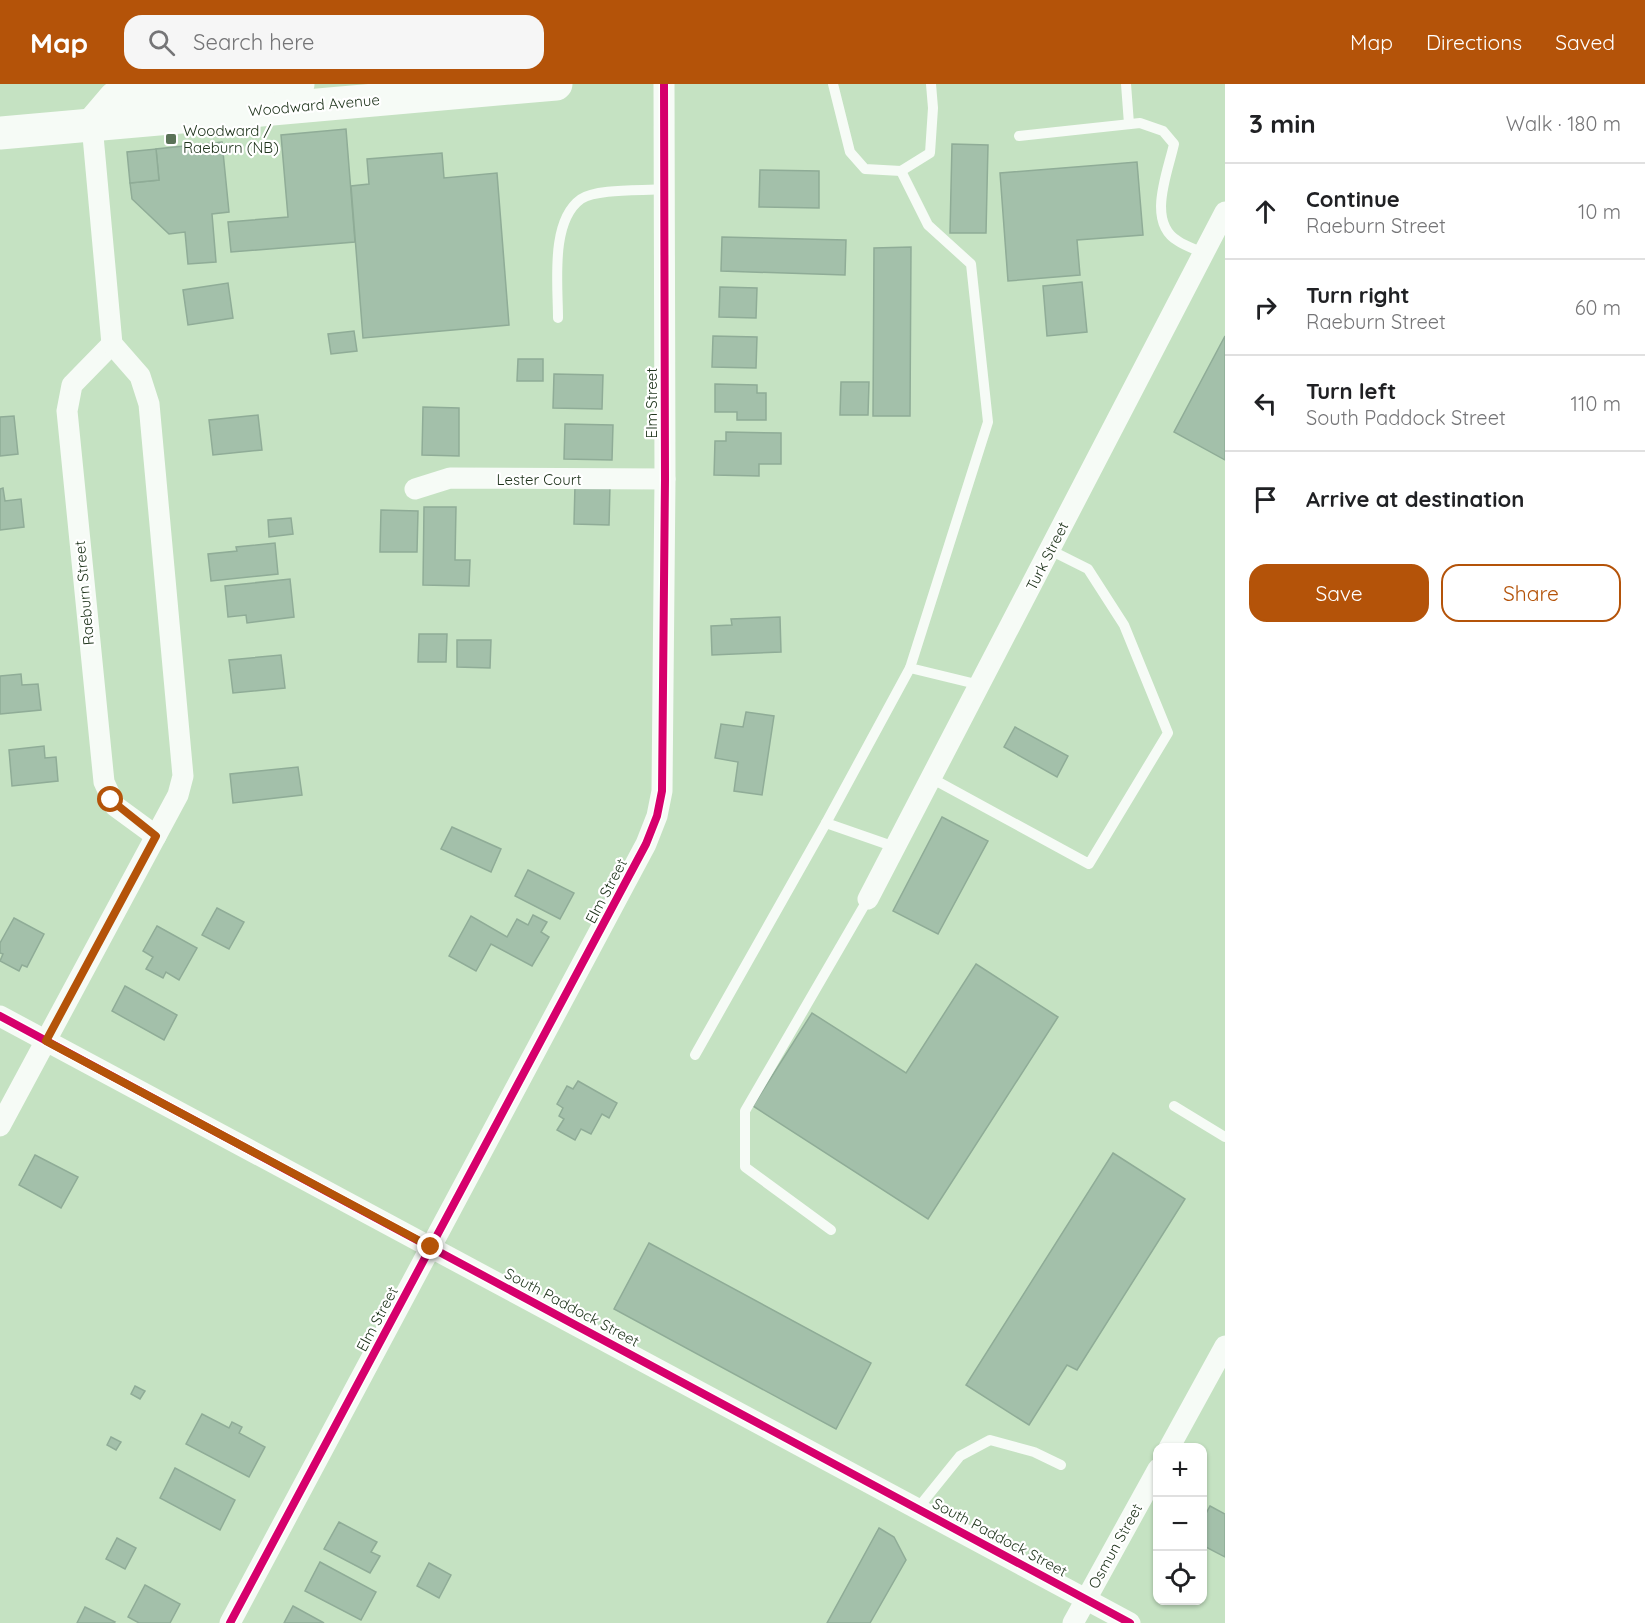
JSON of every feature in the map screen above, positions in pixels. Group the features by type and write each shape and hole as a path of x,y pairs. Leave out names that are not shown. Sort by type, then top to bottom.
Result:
{"main road":[{"path":"92,125 115,98 298,84"},
{"name":"Woodward Avenue","path":"0,133 556,84"}],"street":[{"name":"Elm Street","path":"230,1623 646,844 657,816 662,791 665,479 664,84"},
{"path":"0,1126 178,795 184,764 149,404 140,376 112,344 92,125"},
{"name":"Turk Street","path":"868,899 1225,212"},
{"name":"Raeburn Street","path":"112,344 72,385 67,411 104,782 115,806 156,836"},
{"name":"Lester Court","path":"415,489 450,478 665,479"},
{"name":"South Paddock Street","path":"0,1016 1130,1623"},
{"path":"1172,1443 1225,1346"},
{"name":"Osmun Street","path":"1073,1623 1153,1478"}],"lane":[{"path":"833,84 850,152 865,169 901,171 930,153 933,108 931,84"},
{"path":"1126,84 1129,124"},
{"path":"1019,136 1140,123 1163,131 1174,144 1160,212 1163,226 1176,241 1204,253"},
{"path":"695,1055 826,823 910,668 988,422 971,264 928,225 901,171"},
{"path":"558,318 559,233 568,213 582,198 599,193 664,189"},
{"path":"931,778 1089,864 1168,733 1124,625 1088,568 1050,550"},
{"path":"910,668 980,685"},
{"path":"826,823 895,847"},
{"path":"831,1230 745,1167 745,1112 868,899"},
{"path":"1174,1106 1225,1137"},
{"path":"918,1508 960,1456 990,1440 1034,1452 1061,1466"}],"building":[{"path":"346,129 355,242 231,252 228,222 288,217 281,135"},
{"path":"222,142 229,212 212,214 216,262 188,264 185,232 169,234 132,199 130,183 159,180 156,149"},
{"path":"952,144 988,145 986,233 950,233"},
{"path":"156,149 159,180 130,183 127,152"},
{"path":"442,153 444,178 497,173 509,325 363,338 351,186 369,184 367,159"},
{"path":"1137,162 1143,235 1077,240 1080,275 1008,281 1000,173"},
{"path":"760,170 819,171 819,208 759,207"},
{"path":"722,237 846,240 845,275 721,271"},
{"path":"911,247 910,416 873,416 874,248"},
{"path":"1082,282 1087,332 1047,336 1043,286"},
{"path":"228,283 233,318 188,325 183,290"},
{"path":"720,287 757,288 756,318 719,317"},
{"path":"354,331 357,351 331,354 328,334"},
{"path":"713,336 757,337 756,368 712,367"},
{"path":"1225,336 1225,460 1174,432"},
{"path":"518,359 543,359 543,381 517,381"},
{"path":"554,374 603,375 602,409 553,408"},
{"path":"841,382 869,382 868,415 840,415"},
{"path":"715,384 757,385 757,393 766,393 766,420 737,420 737,412 715,412"},
{"path":"423,407 459,408 459,456 422,455"},
{"path":"258,415 262,450 213,455 209,420"},
{"path":"14,416 18,454 0,456 0,417"},
{"path":"565,424 613,425 612,460 564,459"},
{"path":"726,432 781,433 781,464 759,464 759,476 714,475 715,441 726,441"},
{"path":"575,485 610,486 609,525 574,524"},
{"path":"3,488 5,501 21,499 24,527 0,530 0,489"},
{"path":"424,507 456,507 455,560 470,560 469,586 423,585"},
{"path":"381,510 418,511 417,552 380,552"},
{"path":"291,518 293,534 269,537 268,520"},
{"path":"275,543 278,574 211,581 208,554 237,551 236,547"},
{"path":"290,579 294,617 247,623 246,615 228,617 225,586"},
{"path":"780,617 781,652 712,655 711,626 732,625 731,619"},
{"path":"419,634 447,634 446,662 418,662"},
{"path":"457,640 491,640 490,668 457,667"},
{"path":"281,655 285,688 233,693 229,660"},
{"path":"21,674 22,685 38,684 41,710 0,714 0,676"},
{"path":"746,712 774,716 762,795 734,791 738,762 715,758 721,724 743,727"},
{"path":"1015,727 1068,756 1057,777 1004,747"},
{"path":"44,746 45,758 56,757 58,781 12,786 9,750"},
{"path":"298,767 302,795 233,803 230,774"},
{"path":"942,817 988,841 938,934 893,911"},
{"path":"452,827 501,849 491,872 441,849"},
{"path":"528,870 574,893 560,919 515,896"},
{"path":"217,908 244,922 229,949 202,935"},
{"path":"533,915 547,922 541,932 549,937 532,966 491,944 476,971 449,956 471,916 507,937 517,919 528,925"},
{"path":"14,918 44,934 27,967 22,965 19,971 0,961 3,954 0,953 0,943"},
{"path":"157,926 197,948 179,980 166,972 163,978 146,969 153,957 143,951"},
{"path":"976,964 1058,1017 928,1219 753,1106 812,1013 906,1073"},
{"path":"125,986 177,1015 164,1040 112,1011"},
{"path":"578,1081 617,1103 609,1118 602,1114 591,1134 581,1129 575,1140 557,1130 564,1119 559,1116 563,1108 557,1104 567,1086 573,1089"},
{"path":"1113,1153 1185,1199 1077,1370 1067,1365 1029,1425 966,1385"},
{"path":"35,1155 78,1177 61,1208 19,1185"},
{"path":"649,1243 871,1363 836,1429 614,1309"},
{"path":"135,1386 145,1391 140,1399 131,1394"},
{"path":"202,1414 229,1428 232,1422 242,1427 239,1433 265,1447 249,1477 186,1444"},
{"path":"111,1437 121,1442 116,1450 107,1445"},
{"path":"175,1468 235,1500 220,1530 160,1498"},
{"path":"1210,1506 1225,1514 1225,1557 1207,1548 1207,1512"},
{"path":"339,1522 377,1542 371,1552 380,1556 370,1573 324,1549"},
{"path":"879,1528 894,1537 906,1560 870,1623 827,1623"},
{"path":"117,1538 136,1548 125,1569 106,1559"},
{"path":"320,1562 376,1592 361,1620 305,1591"},
{"path":"429,1563 451,1575 439,1598 417,1586"},
{"path":"145,1585 180,1604 170,1623 139,1623 128,1617"},
{"path":"293,1606 324,1623 284,1623"},
{"path":"85,1607 115,1622 77,1623"}],"cycle path":[{"path":"230,1623 646,844 657,816 662,791 665,479 664,84"},
{"path":"0,1016 1130,1623"}],"place":[{"name":"Woodward / Raeburn (NB)","path":"171,139"}],"route":[{"path":"111,800 115,806 156,836 46,1041 431,1247"}]}
